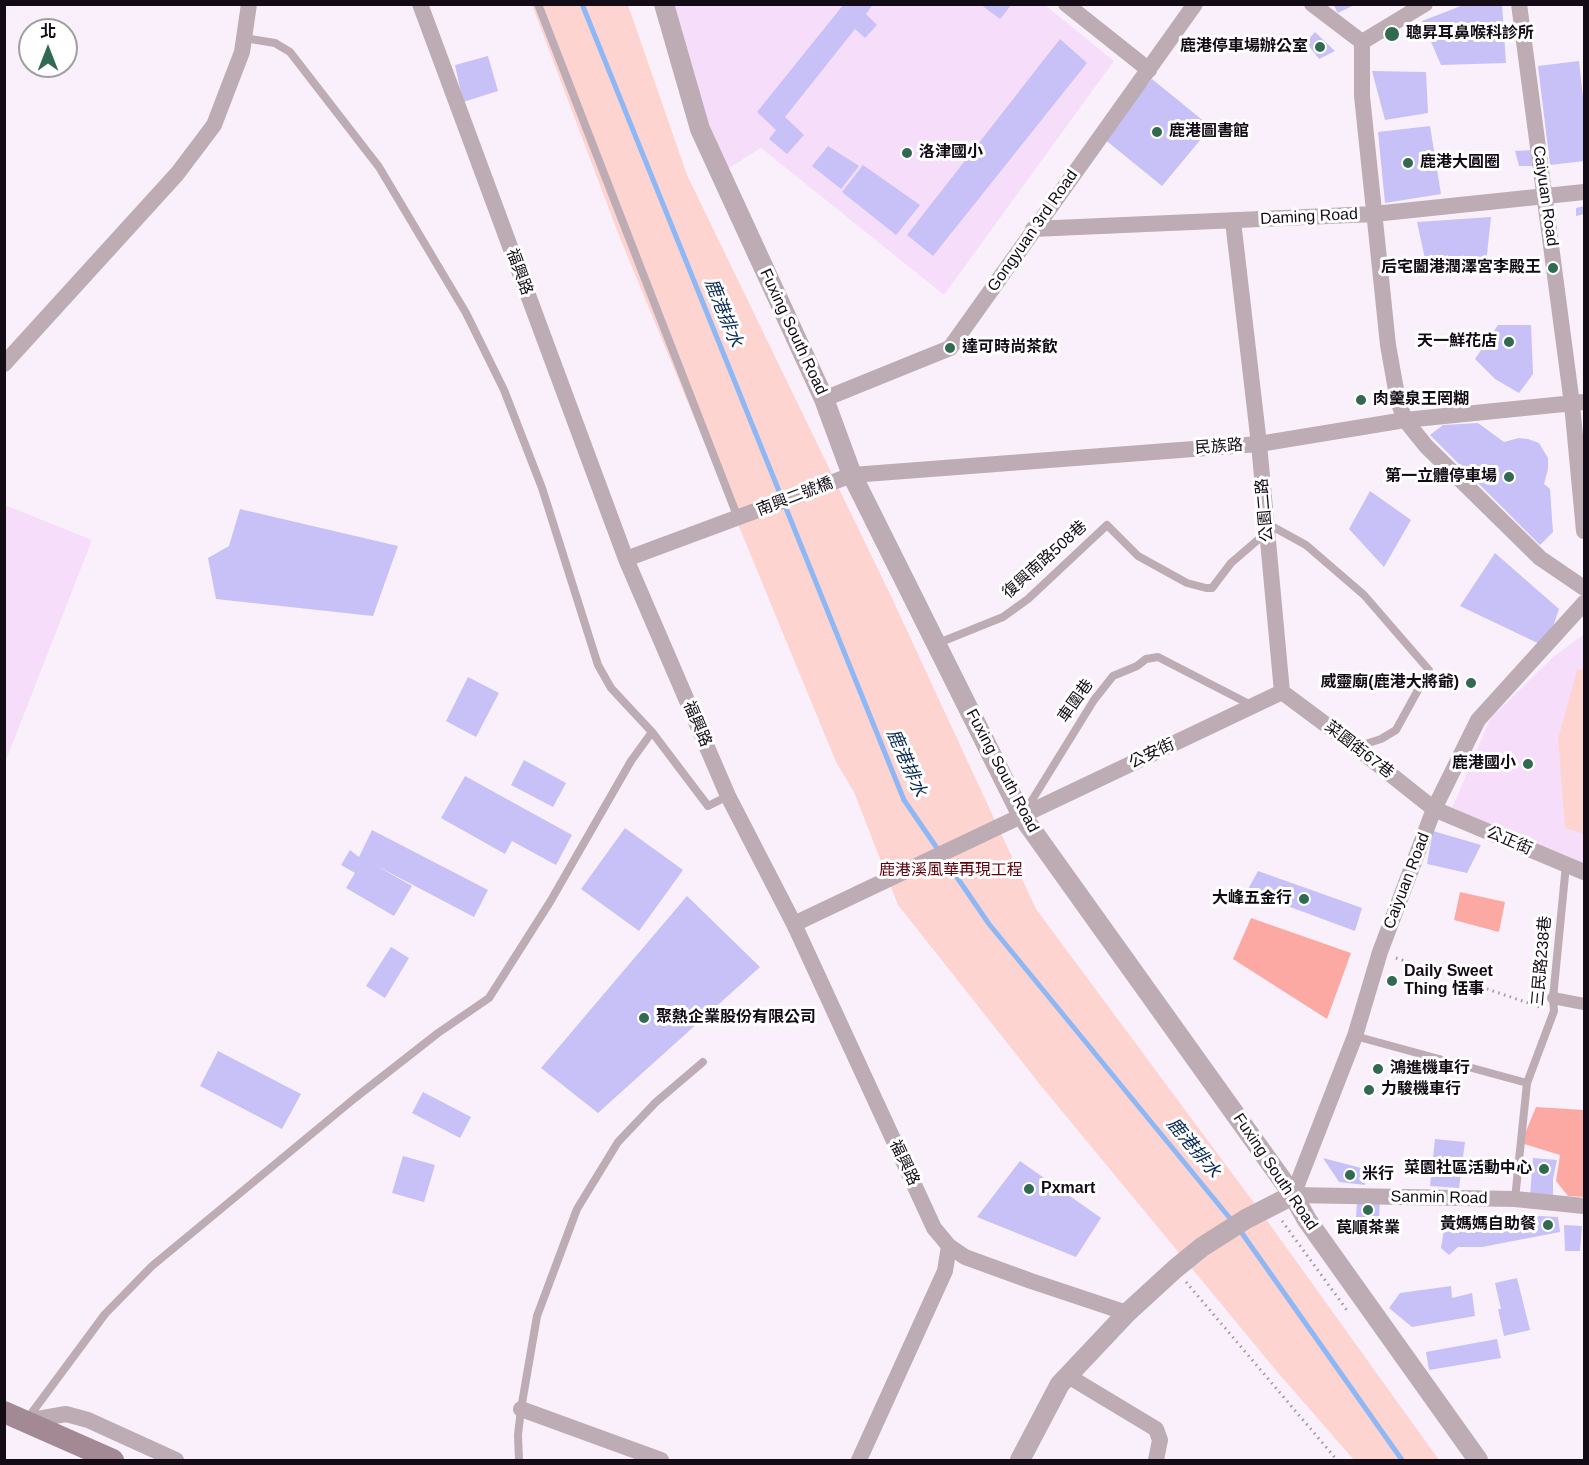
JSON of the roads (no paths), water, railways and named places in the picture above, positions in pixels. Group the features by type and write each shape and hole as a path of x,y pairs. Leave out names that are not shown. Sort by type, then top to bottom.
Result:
{"main road":[{"path":"4,1412 113,1461"}],"street":[{"path":"4,364 177,174 214,125 242,52 249,4"},
{"name":"福興路","path":"420,4 626,559 728,796 794,924 934,1228 949,1246 965,1257 1127,1313"},
{"name":"Fuxing South Road","path":"664,4 700,129 824,399 852,476 1022,816 1293,1195 1307,1220 1478,1461"},
{"path":"1066,4 1149,70"},
{"name":"Gongyuan 3rd Road","path":"824,399 950,348 1196,4"},
{"path":"1312,4 1362,42"},
{"path":"1362,42 1425,4"},
{"name":"Caiyuan Road","path":"1519,4 1545,195 1578,403 1584,531"},
{"path":"1362,42 1362,96 1388,345 1398,401 1405,420 1426,446 1540,558 1584,588"},
{"name":"Daming Road","path":"1033,229 1374,214 1584,192"},
{"name":"公園二路","path":"1233,221 1259,444 1282,692"},
{"name":"民族路","path":"852,476 1259,444 1405,420 1578,403"},
{"name":"南興二號橋","path":"626,559 852,476"},
{"name":"Caiyuan Road","path":"1293,1195 1355,1036 1380,952 1434,809 1478,720 1584,603"},
{"name":"公安街","path":"794,924 1282,692"},
{"name":"菜園街67巷","path":"1282,692 1434,809"},
{"name":"公正街","path":"1434,809 1584,872"},
{"path":"1553,998 1584,1004"},
{"path":"1020,1461 1060,1384 1127,1313 1202,1247 1246,1219 1293,1195"},
{"name":"Sanmin Road","path":"1293,1195 1515,1199 1584,1206"},
{"path":"859,1461 945,1271 949,1246"},
{"path":"1068,1376 1156,1429 1160,1440 1156,1461"},
{"path":"521,1409 661,1461"},
{"path":"26,1421 66,1414 88,1420 176,1461"}],"lane":[{"path":"538,4 738,518"},
{"path":"244,38 275,42 290,52 379,167 466,313 504,390 542,488 598,666 611,688 652,732 708,806 728,796"},
{"name":"復興南路508巷","path":"935,644 1003,617 1028,599 1107,525 1138,556 1187,583 1206,588 1212,588 1231,562 1266,527"},
{"path":"1266,527 1306,545 1364,595 1429,670 1396,730 1381,739 1356,747"},
{"name":"車圍巷","path":"1022,816 1094,700 1113,676 1137,666 1146,659 1158,657 1253,706"},
{"path":"26,1421 105,1314 152,1266 355,1098 489,998 550,902 631,761 652,732"},
{"name":"三民路238巷","path":"1515,1199 1527,1083 1554,1011 1553,998 1566,865"},
{"path":"1355,1036 1527,1083"},
{"path":"519,1461 518,1435 521,1409 537,1316 577,1209 618,1142 656,1102 703,1062"}],"waterway":[{"name":"鹿港排水","path":"582,4 904,800 989,924 1233,1222"},
{"name":"鹿港排水","path":"1239,1229 1402,1460"}],"place":[{"name":"聰昇耳鼻喉科診所","path":"1392,34"},
{"name":"鹿港停車場辦公室","path":"1320,47"},
{"name":"鹿港圖書館","path":"1157,132"},
{"name":"洛津國小","path":"907,153"},
{"name":"鹿港大圓圈","path":"1408,163"},
{"name":"后宅闔港潤澤宮李殿王","path":"1553,268"},
{"name":"天一鮮花店","path":"1509,342"},
{"name":"達可時尚茶飲","path":"950,348"},
{"name":"肉羹泉王罔糊","path":"1361,400"},
{"name":"第一立體停車場","path":"1509,477"},
{"name":"威靈廟(鹿港大將爺)","path":"1471,683"},
{"name":"鹿港國小","path":"1528,764"},
{"name":"大峰五金行","path":"1304,899"},
{"name":"Daily Sweet Thing 恬事","path":"1392,981"},
{"name":"聚熱企業股份有限公司","path":"644,1018"},
{"name":"鴻進機車行","path":"1378,1069"},
{"name":"力駿機車行","path":"1369,1090"},
{"name":"菜園社區活動中心","path":"1544,1169"},
{"name":"米行","path":"1350,1175"},
{"name":"Pxmart","path":"1029,1189"},
{"name":"苠順茶業","path":"1368,1210"},
{"name":"黃媽媽自助餐","path":"1548,1225"}],"park label":[{"name":"鹿港溪風華再現工程","path":"951,871"}]}
